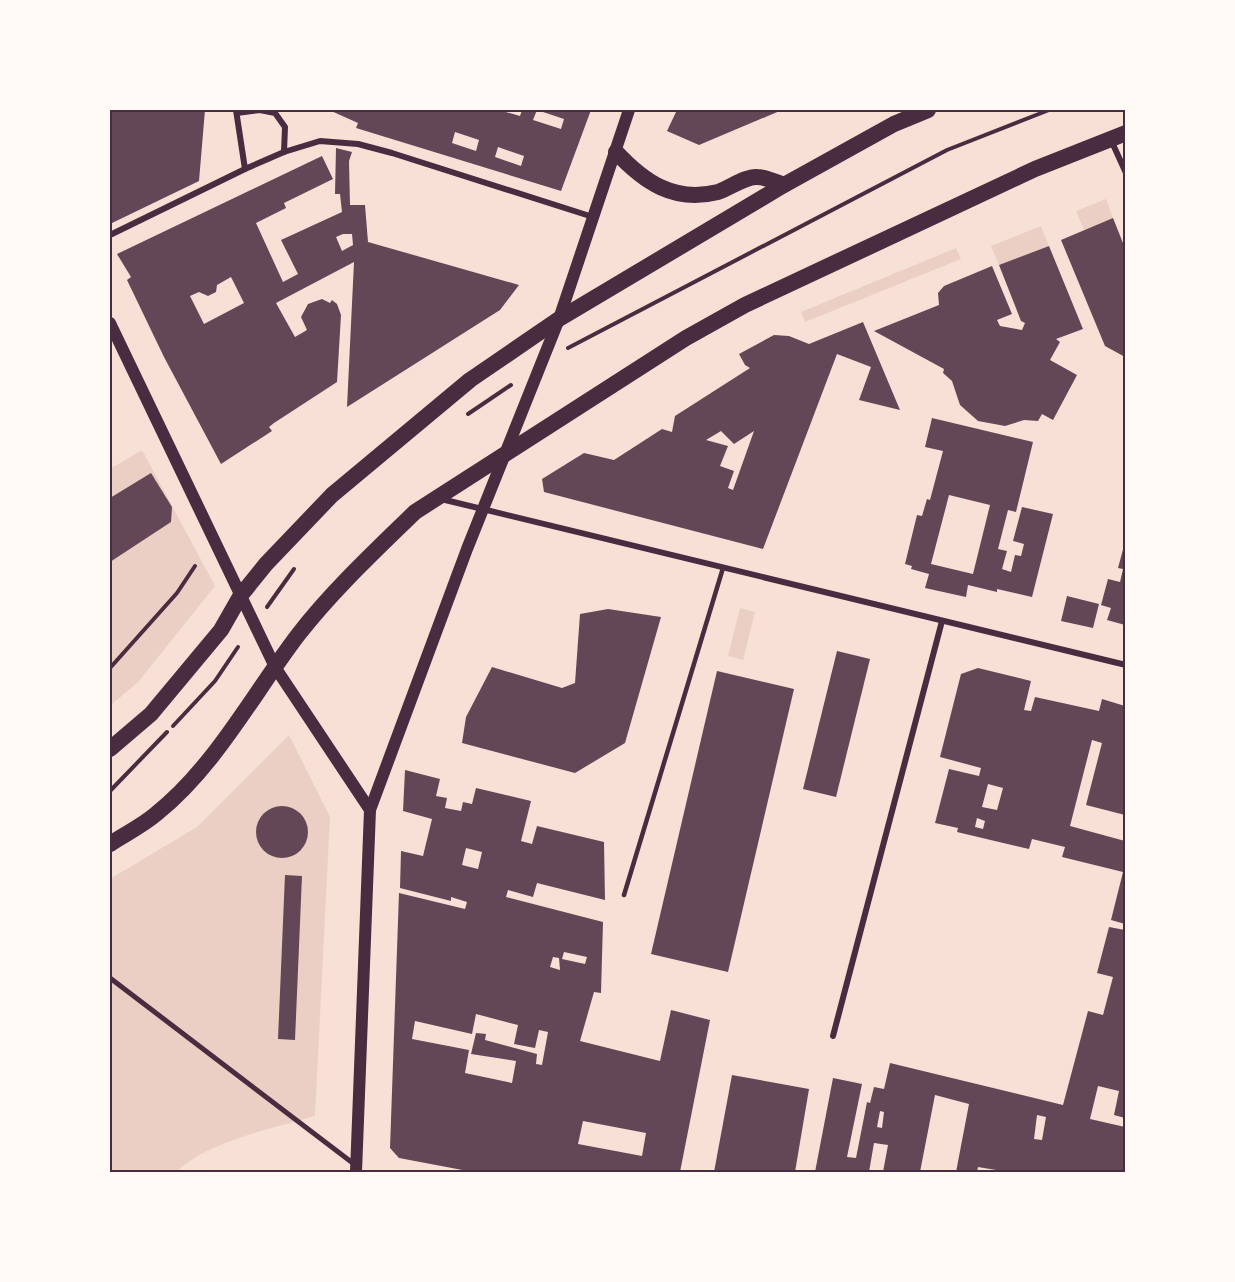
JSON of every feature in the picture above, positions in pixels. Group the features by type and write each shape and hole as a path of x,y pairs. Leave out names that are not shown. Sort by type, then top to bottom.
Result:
{"highway":[{"path":"110,749 151,714 221,630 241,595 266,564 332,495 470,380 559,319 784,185 894,124 928,110"},
{"path":"110,844 156,814 191,779 217,749 299,634 381,545 415,512 687,338 745,305 1035,169 1118,136"},
{"path":"616,152 642,178 679,193 694,195 719,192 756,176 784,185"}],"main road":[{"path":"356,1169 370,810 483,510 559,319 630,110"},
{"path":"110,322 275,667 370,810"}],"street":[{"path":"245,169 237,111 260,110 275,113 285,127 284,152"},
{"path":"1118,136 1125,173"},
{"path":"110,235 245,169 284,152 320,141 358,144 594,217"},
{"path":"437,498 1125,665"},
{"path":"833,1036 942,621"},
{"path":"110,978 356,1169"}],"lane":[{"path":"624,895 723,568"}],"path":[{"path":"459,420 541,365 947,150 1049,110"},
{"path":"110,791 215,681 254,622 279,594 297,565"},
{"path":"111,667 177,593 195,566"},
{"path":"110,661 111,667"}],"shaded area":[{"path":"1106,199 1113,218 1084,230 1076,211"},
{"path":"1041,226 1049,246 999,265 991,246"},
{"path":"956,248 961,259 805,322 801,312"},
{"path":"142,450 215,586 138,682 110,706 110,469"},
{"path":"740,608 755,612 743,660 728,656"},
{"path":"289,735 330,817 315,1116 222,1144 189,1162 177,1172 110,1172 110,879 197,827"}],"building":[{"path":"110,110 205,110 199,181 110,224"},
{"path":"329,110 499,110 520,116 522,110 537,110 591,110 561,191 356,128 358,123","holes":["537,110 564,119 561,129 533,120","455,132 479,140 476,151 452,143","498,147 524,156 521,166 495,157"]},
{"path":"677,110 782,110 699,145 667,131"},
{"path":"336,148 352,152 349,161 350,205 365,205 368,242 519,285 500,310 347,407 354,262 276,303 295,337 307,330 301,317 308,304 322,299 330,303 332,300 337,304 341,315 337,382 274,423 269,427 272,431 221,464 164,357 127,280 131,277 117,254 322,156 333,179 284,203 286,208 256,223 283,282 298,274 281,240 342,212 340,194 335,194","holes":["352,234 353,245 342,251 336,237","231,277 244,303 204,324 190,296 199,292 208,296 216,292 217,285"]},
{"path":"1113,218 1125,248 1125,357 1105,346 1061,240"},
{"path":"1049,246 1083,329 1056,339 1060,342 1050,360 1077,375 1053,420 1042,414 1038,421 1024,420 1005,426 978,421 960,405 952,381 943,373 944,369 874,331 939,305 938,293 944,286 992,266 1012,314 997,320 1000,326 1022,330 1025,323 1021,321 999,265"},
{"path":"863,322 900,410 859,400 871,367 837,354 763,549 544,492 542,479 584,453 614,460 662,429 672,432 675,416 750,368 745,365 739,354 774,335 789,336 809,344","holes":["721,431 734,444 754,431 733,490 728,488 734,471 720,466 728,446 706,440"]},
{"path":"932,418 1033,442 1016,512 1008,510 998,549 1007,551 1002,569 1011,572 1015,555 1021,556 1024,544 1013,541 1022,507 1053,514 1032,597 968,585 966,597 925,588 929,574 911,569 912,566 905,564 917,515 922,516 927,499 930,500 943,451 925,447","holes":["949,495 990,505 973,574 931,564"]},
{"path":"151,473 172,507 171,522 110,562 110,498"},
{"path":"1125,542 1125,625 1107,620 1111,608 1101,605 1108,579 1120,582 1123,569 1118,568"},
{"path":"1067,596 1099,604 1093,628 1061,621"},
{"path":"608,609 661,617 625,743 575,773 462,743 466,717 492,667 562,688 575,683 580,614"},
{"path":"837,651 870,659 836,797 803,789"},
{"path":"978,668 1031,681 1024,710 1031,711 1035,697 1099,711 1102,699 1125,706 1125,815 1086,805 1102,743 1092,740 1070,826 1125,841 1125,924 1111,920 1123,872 1062,857 1065,847 1032,839 1029,849 957,832 958,828 935,823 949,769 979,776 981,768 940,757 961,674","holes":["988,784 1003,788 997,810 982,807","977,818 985,821 983,829 975,827"]},
{"path":"717,671 794,689 728,972 651,954"},
{"path":"405,770 440,779 436,796 447,798 445,808 461,811 463,802 472,804 476,788 531,801 521,841 532,844 537,826 604,842 605,900 537,883 533,897 508,890 506,897 603,922 601,993 594,992 580,1041 660,1061 671,1010 710,1020 680,1172 473,1172 399,1158 390,1148 399,893 465,909 467,902 451,897 451,901 400,888 401,851 423,856 432,819 403,811","holes":["466,848 482,852 478,869 462,865","564,952 587,957 585,964 562,959","553,957 559,958 560,970 550,967","476,1014 518,1025 514,1044 535,1048 539,1030 548,1032 542,1065 536,1064 537,1054 485,1040 486,1034 476,1033 471,1054 516,1061 512,1083 465,1073 469,1050 412,1039 415,1021 472,1034","583,1121 646,1133 642,1156 578,1144"]},
{"path":"277,806 287,806 301,813 308,832 301,851 287,858 277,858 267,854 260,847 256,837 256,827 260,817 267,810"},
{"path":"285,875 302,876 295,1040 278,1039"},
{"path":"1109,927 1125,930 1125,1118 1114,1115 1119,1091 1098,1086 1090,1119 1125,1127 1125,1172 1008,1172 978,1167 977,1172 956,1172 969,1104 935,1095 920,1172 883,1172 888,1145 874,1143 869,1172 815,1172 833,1078 862,1084 847,1157 856,1158 867,1102 870,1103 874,1087 884,1089 890,1063 1063,1105 1088,1011 1103,1015 1113,977 1097,973","holes":["880,1111 884,1112 882,1128 877,1127","1037,1115 1046,1117 1042,1140 1034,1139"]},
{"path":"732,1075 809,1089 795,1172 714,1172"}]}
